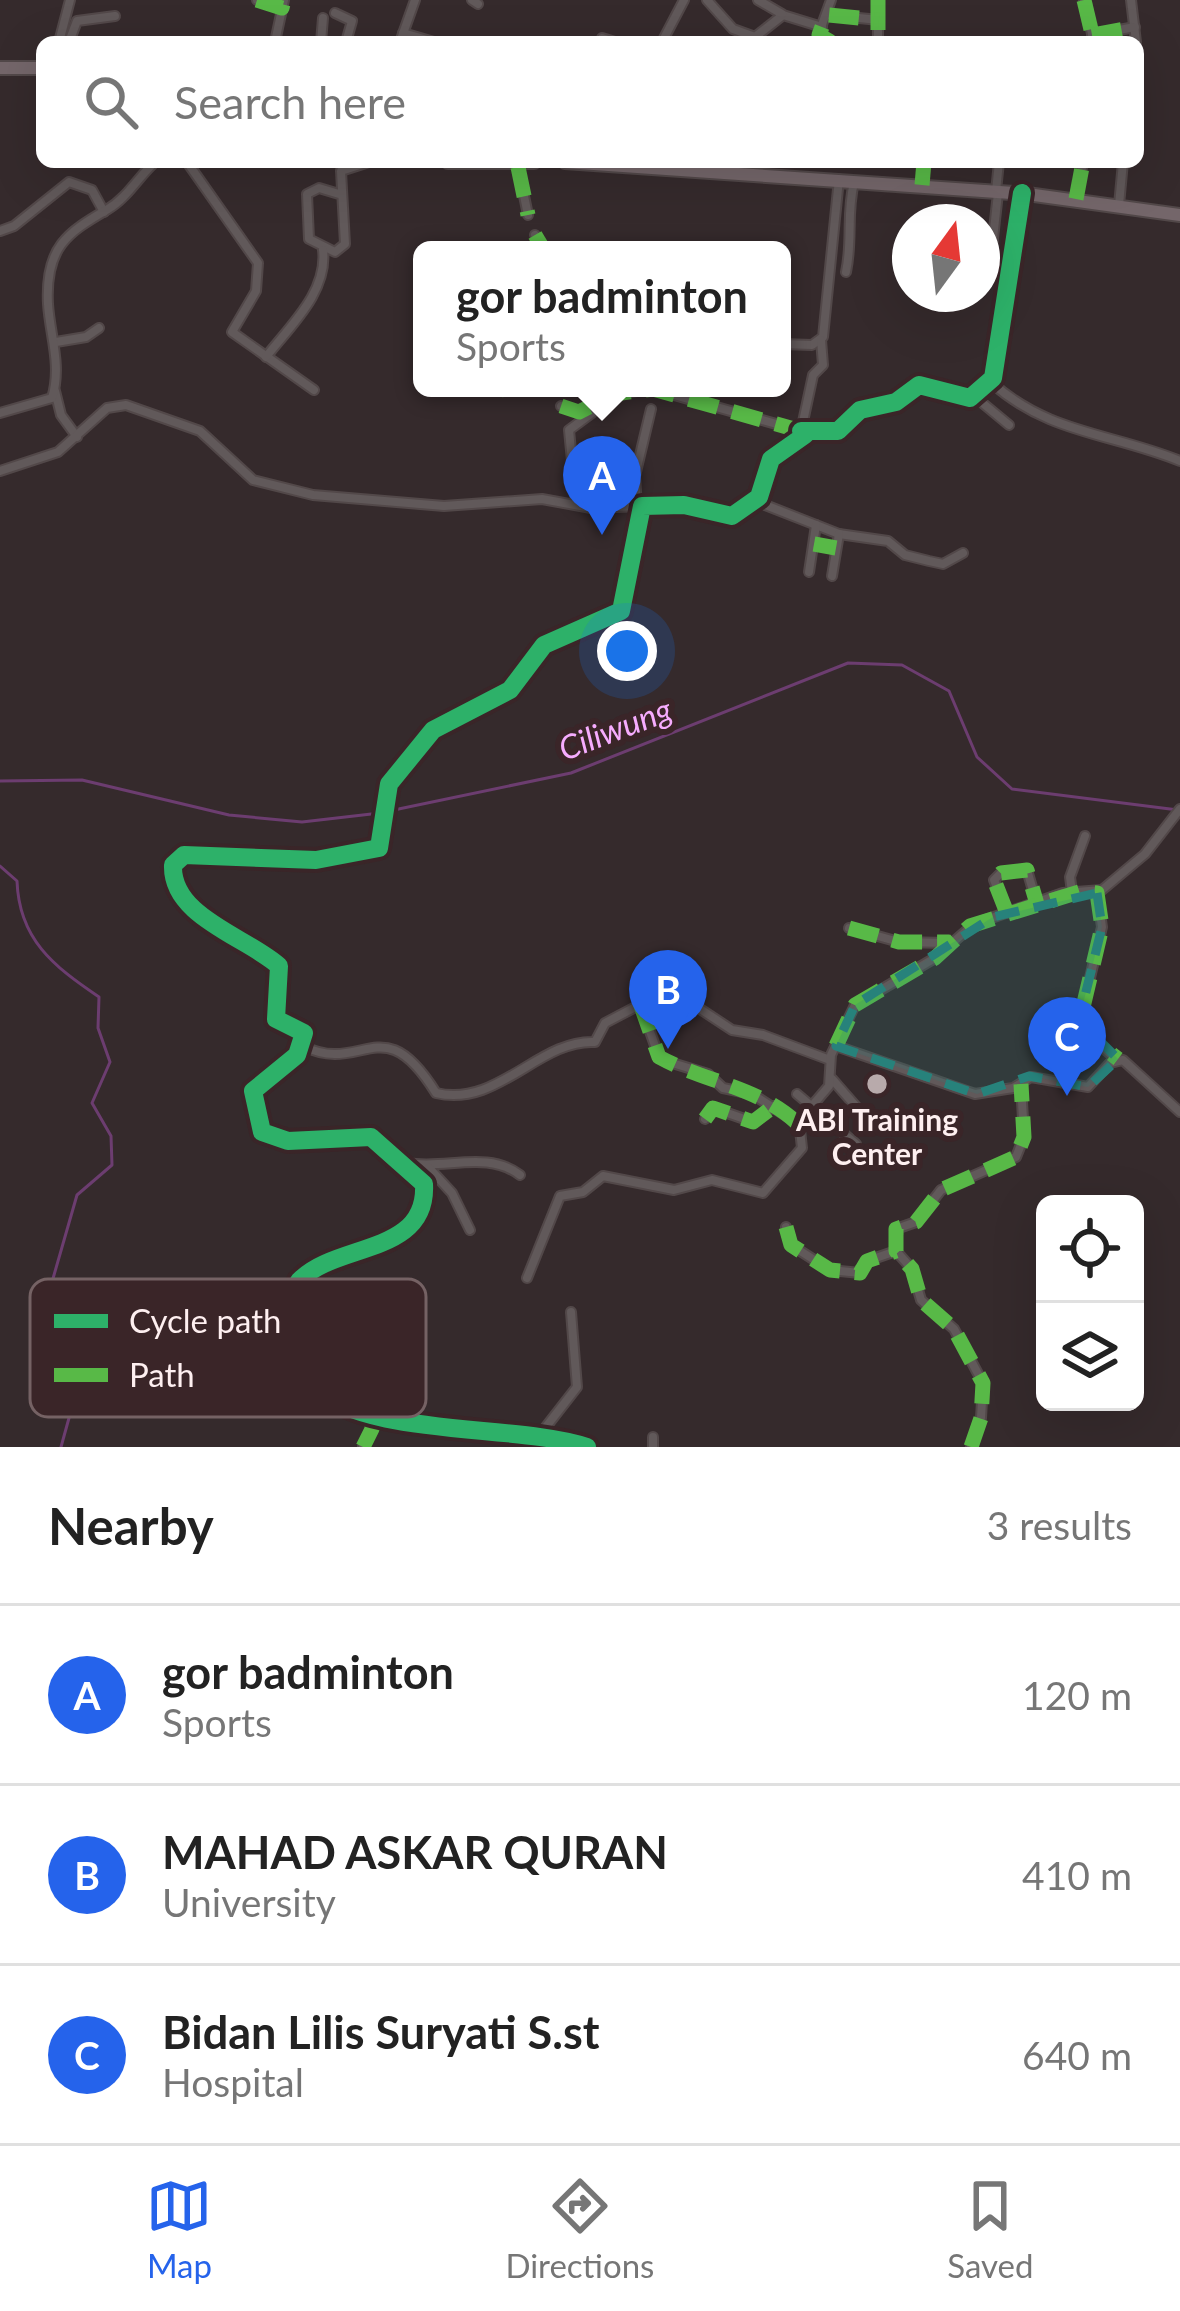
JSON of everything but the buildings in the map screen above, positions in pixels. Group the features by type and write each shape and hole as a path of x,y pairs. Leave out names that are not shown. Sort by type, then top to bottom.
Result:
{"highway":[{"path":"0,68 36,68"},
{"path":"721,168 1022,193 1180,215"}],"street":[{"path":"61,36 70,0"},
{"path":"257,0 283,4 276,36"},
{"path":"665,36 684,0"},
{"path":"707,0 733,29 752,36"},
{"path":"758,0 783,15 822,26"},
{"path":"821,36 831,0"},
{"path":"878,0 878,36"},
{"path":"1084,0 1093,36"},
{"path":"1131,0 1136,36"},
{"path":"402,36 411,1"},
{"path":"335,13 352,21 348,36"},
{"path":"756,36 783,15"},
{"path":"829,15 879,20"},
{"path":"71,36 77,21 115,16"},
{"path":"322,36 323,18"},
{"path":"1101,36 1135,28"},
{"path":"77,437 61,415 55,389 56,342 48,303 58,253 68,231 104,212 149,168"},
{"path":"191,168 258,263 256,291 231,330 314,390"},
{"path":"339,194 317,188 308,193 305,231 323,250 338,252 344,247 339,194 341,169 345,168"},
{"path":"511,168 528,215"},
{"path":"922,184 924,168"},
{"path":"996,204 999,168"},
{"path":"1076,199 1083,168"},
{"path":"1119,205 1123,168"},
{"path":"801,431 813,375 823,365 821,340 839,178"},
{"path":"846,272 853,235 845,219 855,179"},
{"path":"0,230 21,221 69,182 92,190 104,212"},
{"path":"974,396 991,382 1022,193"},
{"path":"535,235 538,241"},
{"path":"266,357 316,289 323,250"},
{"path":"56,342 86,337 98,328"},
{"path":"791,343 821,340"},
{"path":"991,382 1050,424 1180,461"},
{"path":"681,397 801,431 838,431 860,410 896,402 919,385 974,396 1009,425"},
{"path":"0,413 45,401 55,389"},
{"path":"561,406 580,412 602,397"},
{"path":"0,471 39,461 77,437 107,408 126,404 200,431 253,480 313,495 444,506 684,505 732,516 755,502 771,459 805,435 801,431"},
{"path":"303,1279 310,1271 382,1243 412,1223 423,1206 424,1184 405,1162 365,1135 288,1141 262,1132 253,1090 302,1046 304,1033 275,1016 281,969 190,906 175,884 172,865 189,855 347,856 379,848 395,773 433,730 510,690 547,643 621,611 640,506 635,476 651,410"},
{"path":"577,502 568,435 573,424 592,413"},
{"path":"755,502 839,533 888,541 905,555 943,564 963,553"},
{"path":"809,572 816,525"},
{"path":"832,576 839,533"},
{"path":"814,544 836,548"},
{"path":"866,1118 832,1078 830,1060 855,1005 931,961 974,924 1072,892 1097,893 1145,854 1180,809"},
{"path":"1072,892 1070,877 1085,836"},
{"path":"1007,913 994,880 1001,873 1027,870 1037,904"},
{"path":"1097,893 1102,927 1080,1015 1091,1038 1118,1060 1136,1066 1180,1112"},
{"path":"849,928 898,942 949,943"},
{"path":"302,1046 328,1054 390,1047 413,1060 436,1093 453,1095 522,1073 564,1043 597,1041 605,1023 660,993 677,994 732,1030 763,1035 830,1060"},
{"path":"640,1003 659,1057"},
{"path":"1064,1057 1091,1038"},
{"path":"836,1046 974,1094 1033,1077 1088,1088 1118,1060"},
{"path":"527,1278 562,1194 583,1192 603,1176 674,1190 712,1180 761,1194 802,1148 798,1124 774,1106 669,1062"},
{"path":"798,1124 832,1078"},
{"path":"971,1447 983,1383 954,1329 920,1300 912,1268 896,1251 896,1229 916,1222 940,1190 1016,1157 1024,1137 1021,1084"},
{"path":"797,1094 856,1144"},
{"path":"705,1119 713,1108 753,1122 774,1106"},
{"path":"405,1162 428,1167 490,1161 520,1175"},
{"path":"428,1167 452,1193 470,1230"},
{"path":"786,1226 791,1245 830,1270 860,1273 867,1262 896,1251"},
{"path":"541,1433 577,1387 571,1312"},
{"path":"363,1447 372,1417"},
{"path":"385,1417 491,1434 541,1433 587,1447"}],"highlighted area":[{"path":"1097,893 1102,927 1079,1020 1118,1059 1088,1087 1029,1076 977,1094 836,1046 855,1005 993,917"}],"waterway":[{"name":"Ciliwung","path":"389,811 571,773 848,663 902,665 949,691 977,757 1012,789 1178,810"},
{"name":"Ciliwung","path":"0,781 82,780 229,815 302,822 380,813"},
{"path":"0,866 17,881 24,919 42,949 99,997 98,1028 110,1062 92,1103 111,1136 112,1165 77,1195 53,1279"},
{"path":"61,1447 69,1417"}],"marked path":[{"path":"257,0 282,8 284,0"},
{"path":"878,0 878,36"},
{"path":"1084,0 1093,36"},
{"path":"829,15 879,20"},
{"path":"821,36 822,27"},
{"path":"1092,35 1135,27"},
{"path":"518,168 528,215"},
{"path":"922,185 923,168"},
{"path":"1076,199 1082,168"},
{"path":"535,235 539,241"},
{"path":"561,406 579,412 608,397"},
{"path":"681,397 801,431"},
{"path":"814,544 836,548"},
{"path":"1007,913 994,880 1001,873 1027,870 1037,904"},
{"path":"836,1046 855,1005 935,958 970,926 1082,891 1097,893 1102,927 1080,1020 1091,1038 1118,1059"},
{"path":"849,928 899,942 949,942"},
{"path":"640,1003 659,1057 767,1101 798,1124"},
{"path":"1064,1057 1091,1038"},
{"path":"971,1447 981,1418 983,1383 954,1329 921,1300 912,1269 896,1251 896,1229 916,1222 941,1190 1016,1157 1024,1137 1021,1084"},
{"path":"705,1119 713,1108 753,1122 774,1106"},
{"path":"786,1227 791,1245 830,1270 860,1273 867,1261 896,1251"},
{"path":"363,1447 372,1417"}],"cycle path":[{"path":"302,1279 396,1236 421,1207 424,1184 371,1137 288,1141 262,1132 253,1091 297,1055 304,1033 276,1019 279,966 197,912 184,899 173,865 184,855 316,860 379,848 389,784 433,730 510,690 544,645 621,611 642,506 684,505 732,516 759,497 771,459 805,435 801,431 838,431 860,410 896,402 919,385 970,398 993,378 1022,193"},
{"path":"380,1417 587,1447"}],"place":[{"name":"gor badminton","path":"602,535"},
{"name":"MAHAD ASKAR QURAN","path":"668,1049"},
{"name":"ABI Training Center","path":"877,1084"},
{"name":"Bidan Lilis Suryati S.st","path":"1067,1096"}]}
